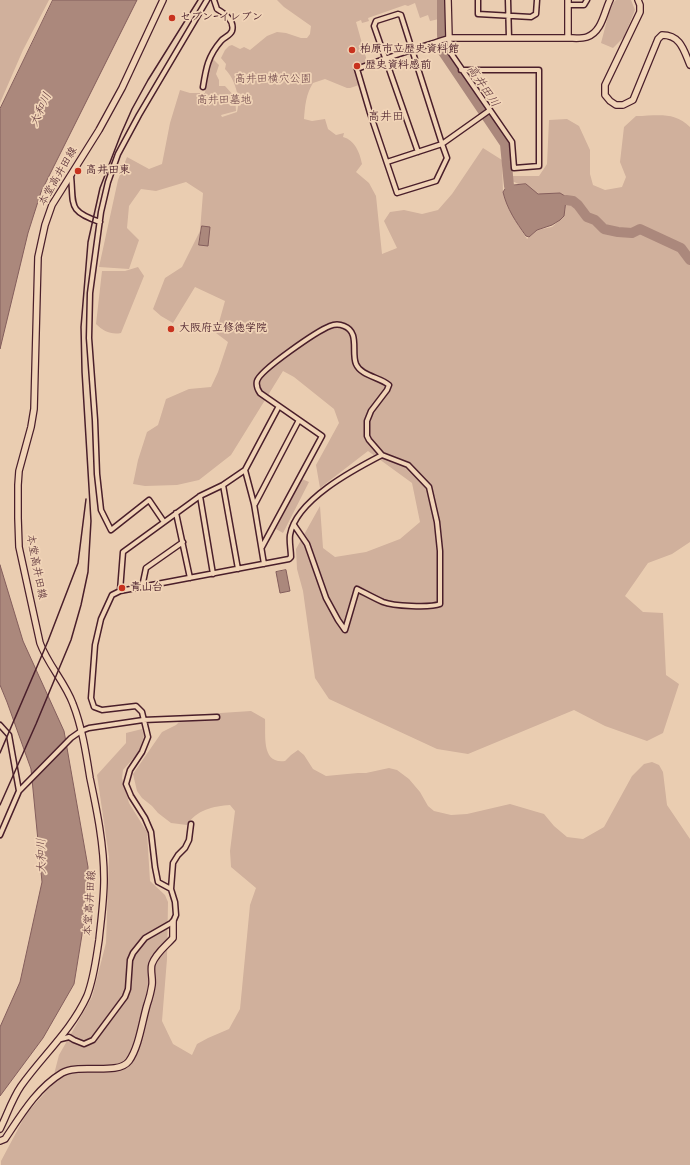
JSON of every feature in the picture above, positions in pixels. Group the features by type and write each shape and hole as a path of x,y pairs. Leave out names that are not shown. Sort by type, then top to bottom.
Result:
{"main road":[{"name":"本堂高井田線","path":"0,1129 20,1088 72,1023 87,995 95,967 103,905 104,879 101,838 81,731 73,704 65,685 45,656 40,643 19,547 19,471 31,427 34,409 38,258 45,225 52,205 99,130 122,88 162,0"},
{"path":"448,0 444,39 582,38 592,34 600,24 610,0"},
{"path":"638,0 640,12 605,85 605,95 616,105 623,105 633,100 658,39 662,34 680,42 690,65"},
{"path":"568,3 568,38"},
{"path":"0,1141 5,1139 38,1094 63,1073 77,1069 87,1070 120,1067 126,1065 130,1060 136,1045 152,986 152,964 159,952 173,938 173,922"}],"street":[{"path":"164,522 149,500 111,530 101,510 97,474 89,317 90,293 101,212 108,182 118,154 139,115 207,0"},
{"path":"203,87 207,64 213,52 222,39 229,36 232,31 232,24 226,14 217,9 214,0"},
{"path":"478,0 478,14 531,17 536,14 537,0"},
{"path":"508,0 509,38"},
{"path":"568,3 584,5 587,0"},
{"path":"418,152 385,59 374,26 376,21 398,14 401,15 413,50 447,158 436,180 397,193 357,69 385,59 413,50 444,39 450,52 486,112 512,142 514,168 539,166 539,70 461,70"},
{"path":"387,162 442,144 486,112"},
{"path":"70,175 71,195 77,212 90,219 100,222"},
{"path":"262,548 322,436 260,393 257,387 257,382 262,374 301,344 329,326 336,324 346,326 352,331 354,337 356,364 359,368 389,385 388,390 371,411 366,431 369,440 382,455 408,465 429,487 437,522 439,543 440,604 436,606 414,606 384,603 357,589 345,630 326,598 307,544 294,525"},
{"path":"120,591 123,552 200,496 223,485 245,470 278,406"},
{"path":"254,504 299,420"},
{"path":"171,889 158,882 151,832 126,784 130,770 142,752 148,737 142,712 136,706 102,710 94,707 91,698 95,644 102,619 112,595 120,591 289,559 291,557 290,535 302,510 319,493 354,470 382,455"},
{"path":"245,470 254,504 264,564"},
{"path":"223,485 238,569"},
{"path":"200,496 213,574"},
{"path":"176,513 190,578"},
{"path":"142,587 146,568 183,542"},
{"path":"0,835 21,790 71,738 81,731 89,728 143,720 217,717"},
{"path":"0,725 9,735 21,790"},
{"path":"60,1039 69,1036 84,1044 93,1040 125,998 128,989 130,960 133,953 145,938 173,922 176,915 175,902 171,889 173,863 185,848 189,840 191,824"}],"green space":[{"path":"0,0 49,0 23,50 0,103"},
{"path":"277,0 438,0 439,19 430,21 428,15 420,18 415,3 368,18 369,21 362,23 361,20 356,22 367,61 354,66 359,85 347,88 325,79 313,83 306,100 304,119 312,121 325,119 328,129 336,135 344,133 343,137 351,141 358,151 362,164 356,172 369,183 376,196 382,254 397,248 384,221 390,212 404,210 422,214 438,210 452,194 483,148 502,160 503,192 514,218 527,239 537,230 552,227 563,217 567,198 560,193 540,194 512,181 512,176 539,176 547,164 549,120 567,119 579,126 590,150 590,174 593,185 605,190 622,187 626,177 620,162 624,127 636,116 671,116 684,122 690,127 690,542 672,554 648,563 625,596 643,612 663,613 666,675 679,684 663,733 647,741 605,726 574,710 468,754 437,749 329,699 315,678 303,591 297,569 296,549 320,506 323,548 335,557 366,552 400,539 420,522 412,483 368,451 320,488 316,465 339,423 334,409 294,377 283,371 231,455 199,480 177,485 145,486 133,484 138,460 147,432 158,425 166,399 189,389 211,387 218,372 228,342 216,333 225,301 195,287 173,323 153,309 165,278 182,267 200,231 203,193 186,182 156,191 141,189 129,206 127,228 139,240 129,269 99,267 118,180 127,157 149,169 162,164 170,123 180,90 190,93 205,93 208,65 212,58 219,65 216,74 219,80 219,86 225,86 235,97 236,111 221,115 222,117 237,112 238,107 238,95 236,89 232,78 225,69 226,64 221,58 229,46 232,45 240,49 244,47 250,50 267,36 277,32 307,38 310,34 311,26 284,7"},
{"path":"616,0 631,0 635,10 624,37 613,48 601,43 611,5"},
{"path":"138,267 144,276 121,333 111,333 101,329 96,324 102,271 125,271"},
{"path":"302,479 309,482 283,533 276,529"},
{"path":"251,711 265,719 266,748 268,754 277,761 285,761 298,750 304,755 313,769 326,776 366,773 389,768 397,770 409,779 420,792 428,806 434,811 451,815 467,814 510,804 544,814 554,826 567,837 583,839 604,827 632,776 644,764 652,762 659,765 663,772 667,805 690,839 690,1165 1,1165 1,1161 26,1114 51,1086 59,1055 92,997 106,943 109,857 97,775 126,743 126,733 142,729 144,736 139,752 123,770 122,778 129,803 147,832 150,881 165,895 168,902 167,959 162,1021 173,1044 192,1055 197,1044 229,1029 240,1009 250,905 256,888 231,867 230,851 235,811 230,805 218,806 200,812 187,825 171,823 142,798 137,791 133,774 162,732 176,725 182,719 190,715"}],"water":[{"name":"大和川","path":"53,0 137,0 41,192 28,233 0,349 0,109"},
{"path":"526,184 538,194 560,193 573,201 566,200 564,216 560,220 552,225 537,230 529,237 526,236 512,215 503,192 507,186"},
{"path":"202,226 210,227 208,246 199,245"},
{"name":"大和川","path":"0,565 23,641 64,731 88,867 86,910 74,984 43,1038 0,1096 0,1027 20,982 42,882 31,769 0,685"},
{"path":"286,570 290,591 280,593 276,572"}],"waterway":[{"name":"高井田川","path":"442,0 443,52 505,144 509,186"},
{"name":"高井田川","path":"566,200 573,201 587,217 595,220 604,229 632,233 640,229 681,248 690,260"}],"railway":[{"path":"0,805 71,640 81,605 88,572 91,521 82,372 81,327 88,242 100,188 132,109 148,80 198,0"},
{"path":"0,753 48,641 78,563 86,499"}],"place":[{"name":"セブン-イレブン","path":"172,18"},
{"name":"柏原市立歴史資料館","path":"352,50"},
{"name":"歴史資料感前","path":"357,66"},
{"name":"高井田東","path":"78,171"},
{"name":"大阪府立修徳学院","path":"171,329"},
{"name":"青山台","path":"122,588"}],"district":[{"name":"高井田","path":"386,118"}],"park label":[{"name":"高井田横穴公園","path":"273,80"},
{"name":"高井田墓地","path":"224,101"}]}
